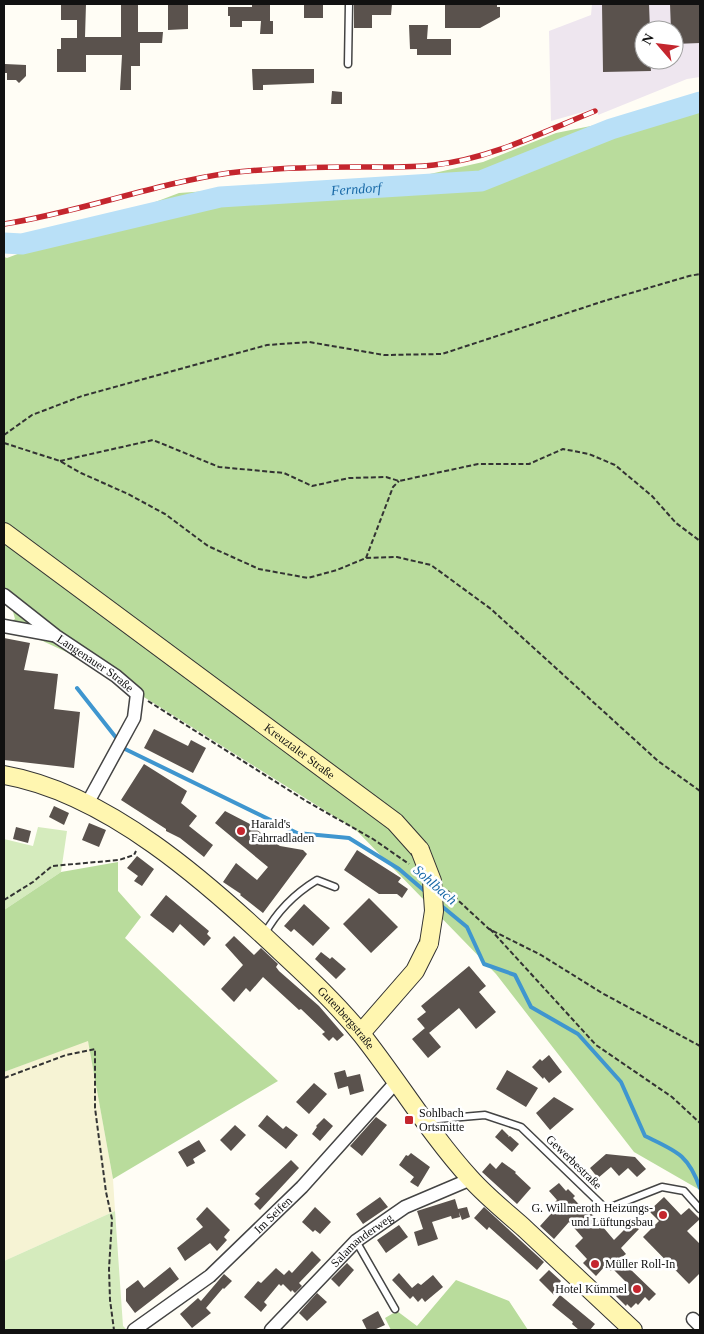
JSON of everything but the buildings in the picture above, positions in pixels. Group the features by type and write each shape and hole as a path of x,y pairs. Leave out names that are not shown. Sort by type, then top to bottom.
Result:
{"street":[{"name":"Kreuztaler Straße","path":"4,532 395,822 420,850 432,881 434,911 430,943 415,972 361,1033"},
{"name":"Langenauer Straße","path":"4,595 56,636 116,676 137,694 134,718 87,804"},
{"path":"4,626 56,636"},
{"name":"Gutenbergstraße","path":"4,775 43,784 87,804 144,838 192,873 264,936 315,984 361,1033 471,1179 633,1330"},
{"name":"Im Seifen","path":"134,1330 210,1276 302,1187 397,1081"},
{"name":"Salamanderweg","path":"271,1330 356,1241 405,1207 471,1179"}],"lane":[{"path":"348,64 349,4"},
{"path":"264,936 272,920 297,892 317,880 335,887"},
{"name":"Gewerbestraße","path":"425,1120 485,1115 521,1127 606,1209 662,1187 684,1191 700,1209"},
{"path":"356,1241 395,1309"}],"path":[{"path":"4,435 32,415 82,396 267,345 309,342 384,355 442,354 604,301 700,274"},
{"path":"60,460 153,440 219,467 284,473 312,486 350,478 386,477 400,481 478,464 529,464 563,449 588,454 615,465 652,496 676,523 700,541"},
{"path":"4,443 60,460 81,473 128,494 165,514 208,546 259,569 308,578 337,570 366,558 397,558 430,565 491,609 658,761 700,791"},
{"path":"366,558 393,487 400,481"},
{"path":"4,900 33,882 52,866 119,860 134,856 144,838"},
{"path":"489,928 596,1045 672,1097 700,1123"},
{"path":"4,1078 66,1055 95,1049 95,1108 106,1192 112,1219 109,1269 110,1300 114,1330"}],"shaded area":[{"path":"592,4 700,4 700,77 687,79 598,115 597,108 551,121 549,31 591,15"},
{"path":"88,1040 113,1179 115,1211 4,1261 4,1072"}],"green space":[{"path":"700,104 700,1190 634,1152 496,974 356,830 88,662 34,637 4,633 4,624 15,619 11,604 4,599 4,257 7,258 179,193 421,176 483,162 556,133"},
{"path":"38,827 67,831 61,872 4,910 4,839 33,846"},
{"path":"118,862 118,891 141,917 125,938 278,1081 113,1179 88,1041 4,1072 4,910 61,872"},
{"path":"115,1211 123,1326 127,1330 4,1330 4,1261"},
{"path":"456,1280 509,1301 528,1330 391,1330 385,1318 397,1311 417,1326"}],"waterway":[{"name":"Ferndorf","path":"4,243 22,244 220,197 481,181 611,129 700,102"},
{"name":"Sohlbach","path":"77,688 125,749 297,833 349,838 399,869 427,893"},
{"name":"Sohlbach","path":"438,903 467,927 484,964 515,975 531,1007 578,1034 621,1082 645,1136 680,1155 691,1168 700,1188"}],"railway":[{"path":"4,224 61,213 172,184 229,173 307,168 414,167 455,162 516,144 595,111"}],"place":[{"name":"Harald's Fahrradladen","path":"241,831"},
{"name":"Sohlbach Ortsmitte","path":"409,1120"},
{"name":"G. Willmeroth Heizungs- und Lüftungsbau","path":"663,1215"},
{"name":"Müller Roll-In","path":"595,1264"},
{"name":"Hotel Kümmel","path":"637,1289"}]}
